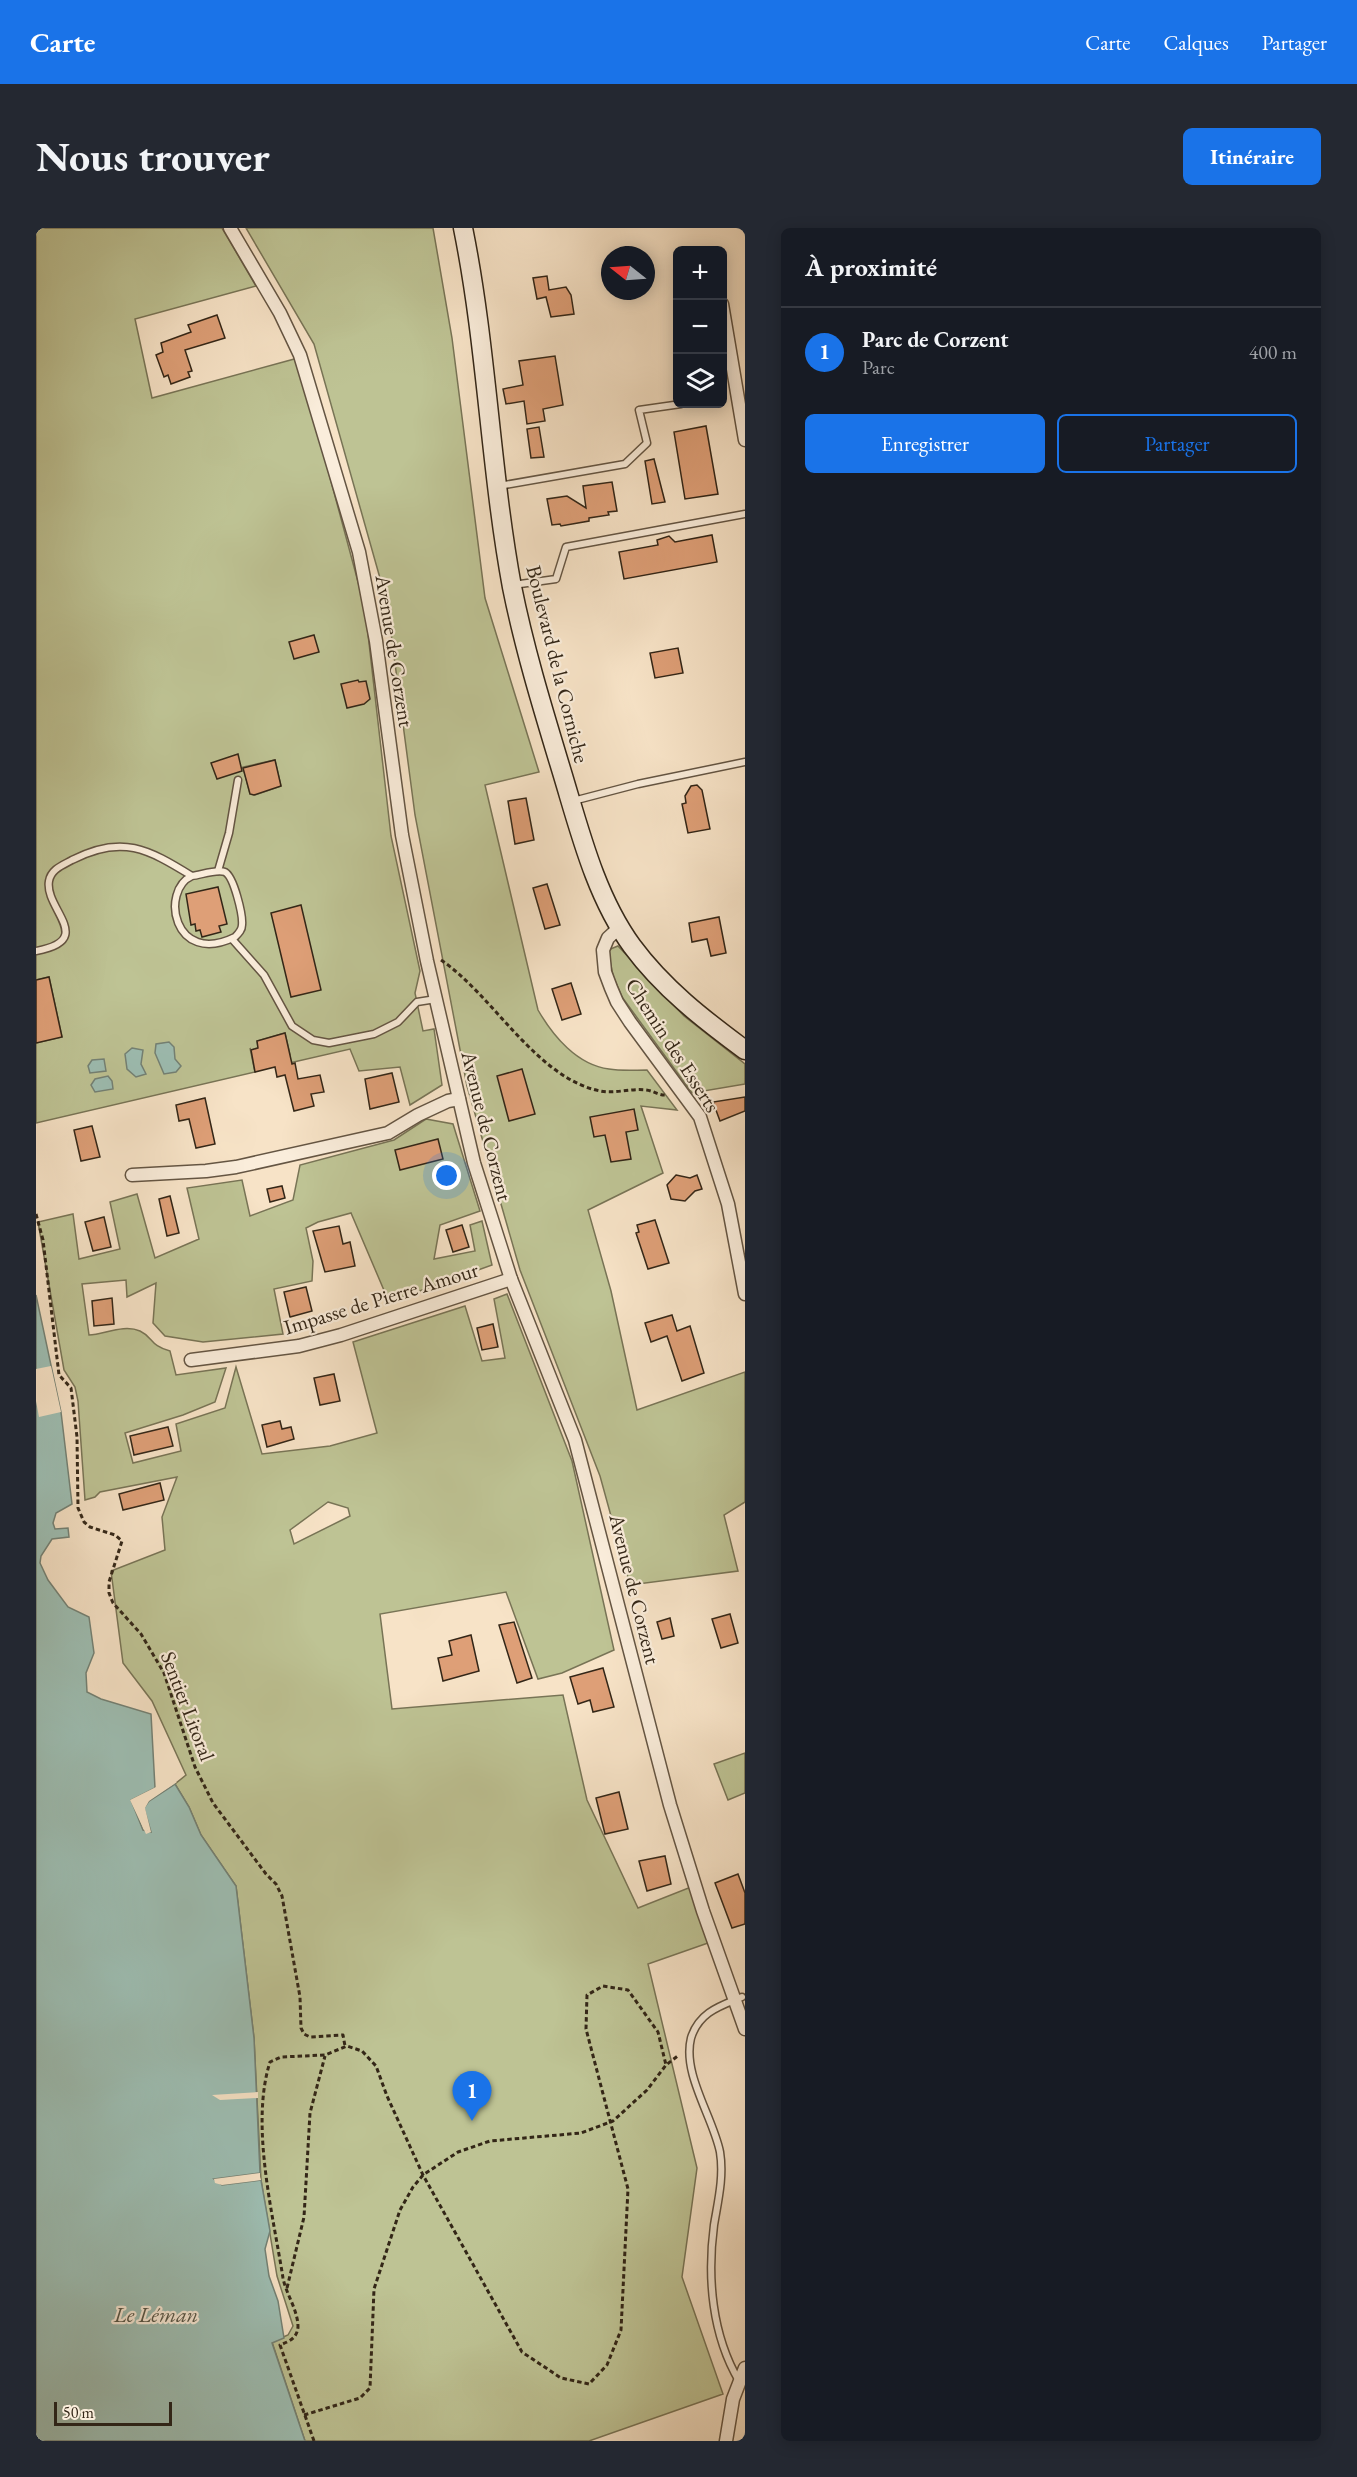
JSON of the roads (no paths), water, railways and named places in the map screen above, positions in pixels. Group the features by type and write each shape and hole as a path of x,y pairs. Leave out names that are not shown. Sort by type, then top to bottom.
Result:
{"street":[{"name":"Avenue de Corzent","path":"230,228 280,313 300,355 361,561 378,655 398,807 427,961 478,1176 511,1279 575,1440 670,1805 703,1911 739,1998 745,2029"},
{"name":"Boulevard de la Corniche","path":"463,228 479,328 512,586 545,715 595,875 620,927 645,963 680,999 745,1050"},
{"path":"727,329 745,440"},
{"name":"Chemin des Esserts","path":"620,927 608,938 603,950 605,972 626,1016 700,1117 712,1147 728,1204 745,1294"},
{"path":"132,1175 236,1167 388,1133 428,1111 459,1099"},
{"name":"Impasse de Pierre Amour","path":"191,1360 299,1346 341,1335 511,1279"},
{"path":"726,2441 731,2404 745,2368"}],"lane":[{"path":"499,486 625,464 646,443 639,410 673,405"},
{"path":"512,586 556,579 566,547 745,514"},
{"path":"571,802 649,781 745,762"},
{"path":"218,871 229,833 238,780"},
{"path":"36,951 53,947 65,934 65,925 48,886 51,874 87,852 111,846 146,850 192,876"},
{"path":"218,871 226,873 233,881 242,920 240,931 232,939 198,944 182,931 177,914 176,894 184,880 192,876 218,871"},
{"path":"232,939 264,975 292,1026 313,1040 329,1042 374,1034 398,1022 417,1002 436,999"},
{"path":"739,1998 718,2006 702,2018 694,2032 689,2049 693,2075 720,2155 721,2182 712,2249 715,2308 721,2344 740,2381"}],"water":[{"path":"169,1042 174,1047 175,1059 181,1066 176,1072 164,1074 155,1053 156,1044"},
{"path":"132,1048 143,1050 141,1064 146,1074 136,1077 127,1069 125,1054"},
{"path":"104,1059 106,1071 90,1073 88,1066 92,1060"},
{"path":"108,1076 112,1081 113,1089 95,1092 91,1085 95,1079"},
{"name":"Le Léman","path":"36,1295 61,1412 72,1504 56,1513 53,1523 55,1529 68,1528 69,1537 52,1539 41,1556 40,1563 48,1580 68,1607 89,1617 94,1653 86,1673 87,1692 101,1699 151,1714 155,1788 131,1800 143,1830 151,1832 144,1808 149,1801 175,1784 189,1807 201,1835 236,1886 254,2038 260,2173 214,2179 222,2185 261,2180 270,2231 265,2249 269,2276 278,2301 284,2338 272,2343 305,2441 36,2441"}],"place":[{"name":"Parc de Corzent","path":"472,2121"}]}
